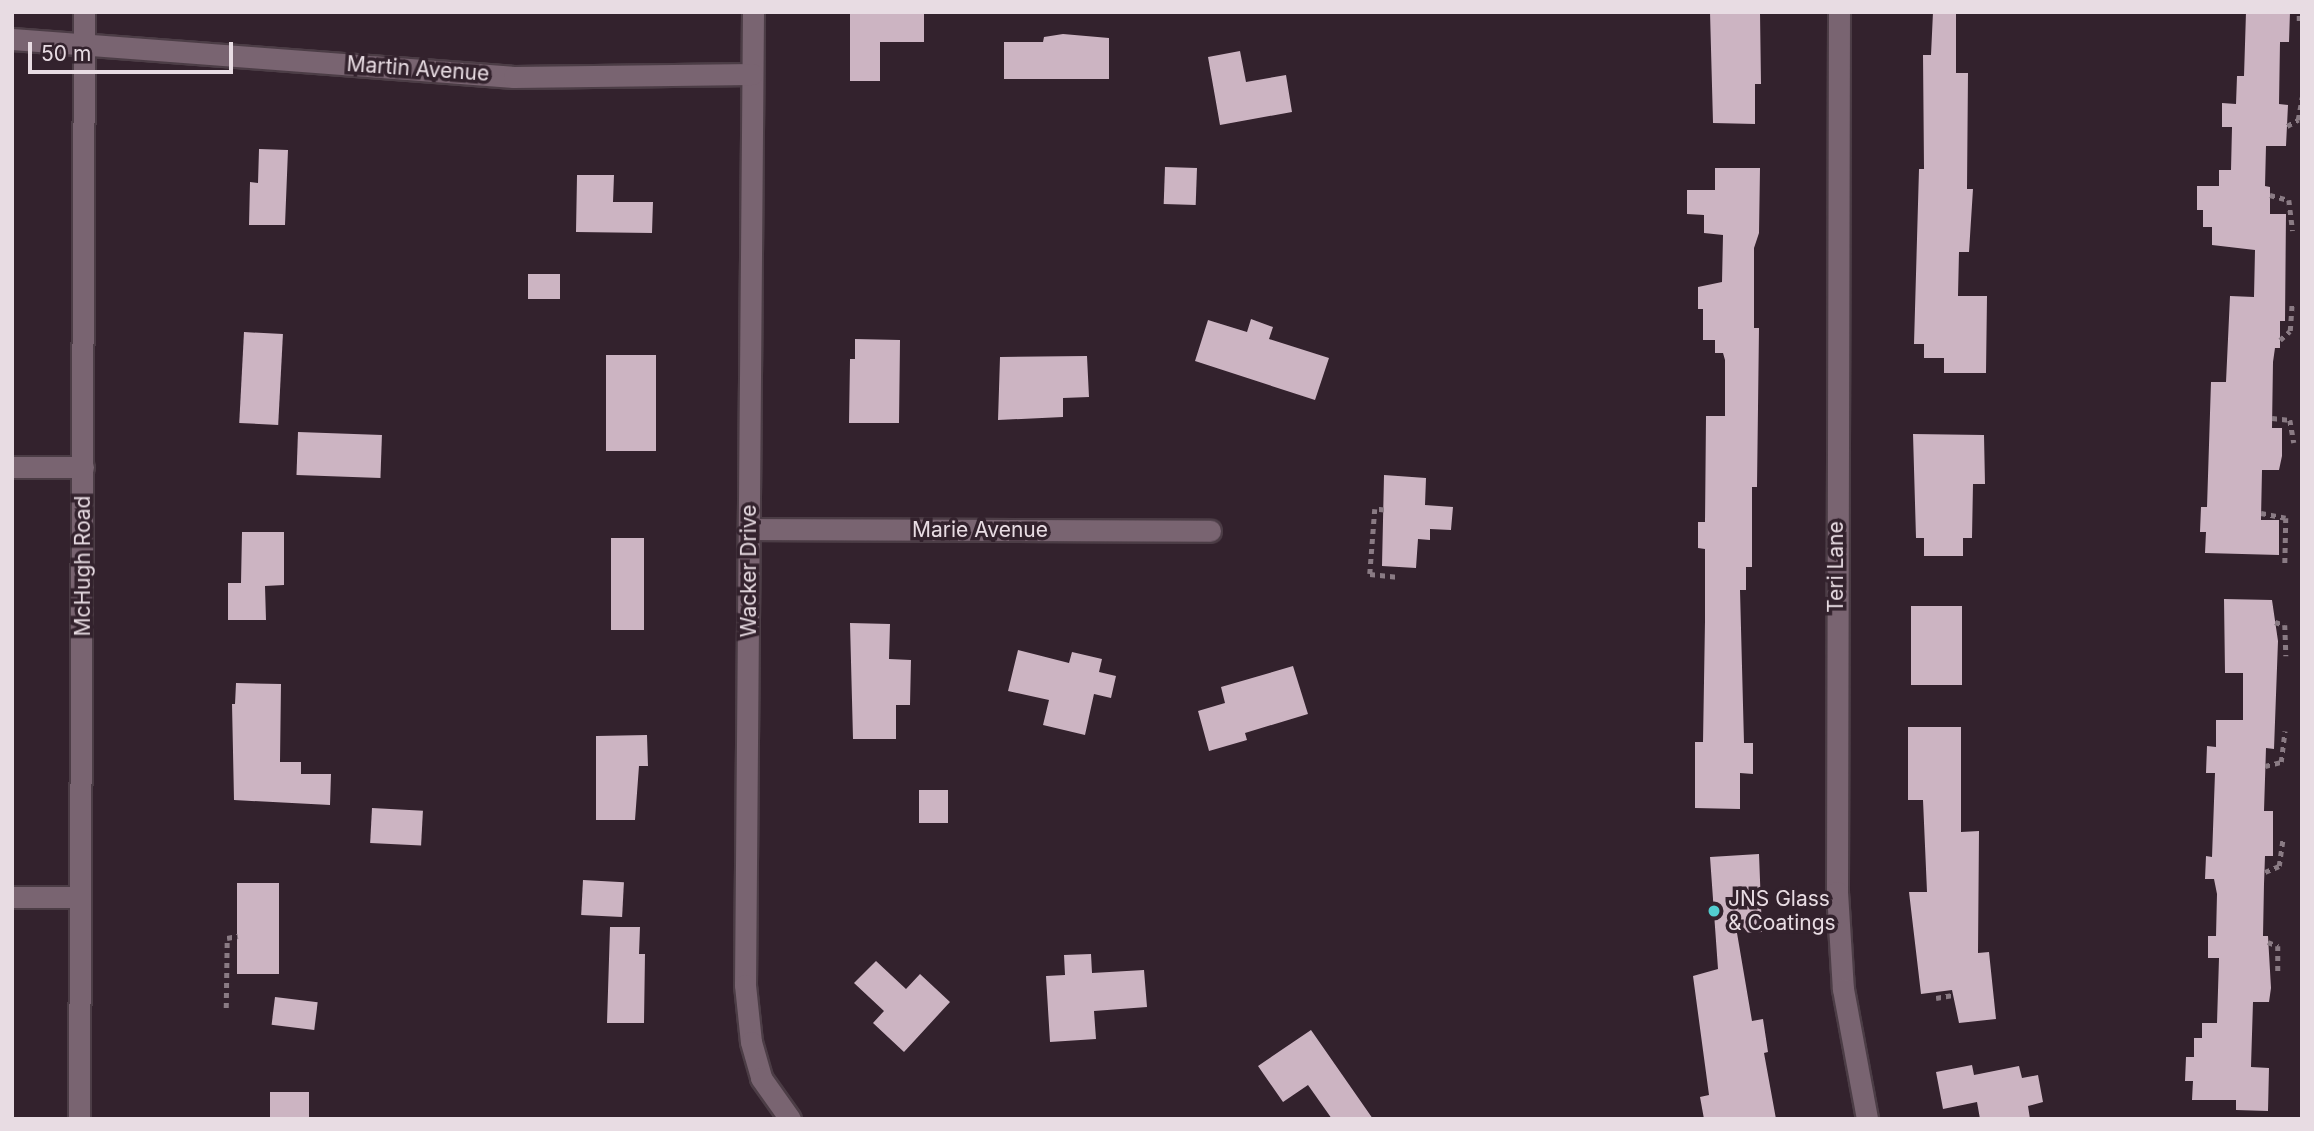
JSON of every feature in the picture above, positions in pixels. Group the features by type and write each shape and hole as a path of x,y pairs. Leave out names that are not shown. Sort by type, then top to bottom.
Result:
{"street":[{"name":"McHugh Road","path":"79,1119 85,12"},
{"name":"Wacker Drive","path":"753,12 745,985 761,1078 790,1119"},
{"name":"Teri Lane","path":"1839,12 1837,892 1843,989 1867,1119"},
{"name":"Martin Avenue","path":"12,39 84,42 514,77 752,74"},
{"path":"12,467 83,467"},
{"name":"Marie Avenue","path":"749,529 1210,531"},
{"path":"12,897 79,897"}],"path":[{"path":"2299,12 2299,21"},
{"path":"2287,126 2298,121 2302,97"},
{"path":"2270,195 2289,200 2293,231"},
{"path":"2280,340 2290,331 2292,305"},
{"path":"2272,418 2290,419 2294,443"},
{"path":"1384,510 1375,509 1370,574 1399,577"},
{"path":"2261,513 2286,518 2285,567"},
{"path":"2275,622 2285,625 2286,656"},
{"path":"2265,766 2281,762 2285,731"},
{"path":"2265,872 2279,866 2283,838"},
{"path":"226,1008 227,938 237,936"},
{"path":"2268,942 2280,953 2278,974"},
{"path":"1936,998 1952,995"}],"building":[{"path":"850,12 924,12 924,42 880,42 880,81 850,81"},
{"path":"1710,12 1760,12 1761,84 1755,84 1755,124 1713,123"},
{"path":"1933,12 1956,12 1956,73 1968,73 1967,189 1973,189 1969,252 1959,252 1958,296 1987,296 1986,373 1944,373 1944,358 1924,358 1924,344 1914,344 1919,169 1924,169 1923,55 1931,55"},
{"path":"2246,12 2290,12 2289,42 2280,42 2279,104 2288,105 2286,146 2266,146 2265,186 2270,187 2270,214 2286,214 2285,321 2280,321 2280,348 2275,348 2273,362 2272,428 2282,428 2282,456 2279,470 2262,470 2261,520 2279,520 2279,555 2205,553 2206,532 2200,532 2201,507 2207,507 2211,382 2226,382 2230,296 2254,297 2255,250 2212,245 2212,227 2203,227 2203,210 2197,210 2197,186 2219,186 2219,170 2231,170 2232,127 2222,127 2222,103 2236,104 2237,76 2244,76"},
{"path":"1063,34 1109,38 1109,79 1004,79 1004,42 1043,42 1044,37"},
{"path":"1240,51 1246,82 1286,75 1292,112 1220,125 1208,57"},
{"path":"259,149 288,150 285,225 249,225 250,182 258,183"},
{"path":"1165,167 1197,168 1196,205 1164,204"},
{"path":"1715,168 1760,168 1759,233 1754,248 1754,328 1759,328 1757,487 1752,487 1752,567 1746,567 1746,590 1740,590 1744,743 1753,743 1753,774 1740,773 1740,809 1695,808 1695,742 1703,742 1705,621 1705,549 1698,548 1698,522 1705,522 1706,416 1725,416 1725,360 1723,353 1715,353 1715,340 1703,340 1703,309 1698,309 1698,287 1722,282 1723,235 1704,233 1704,215 1687,214 1687,190 1715,190"},
{"path":"577,175 614,175 613,202 653,202 652,233 576,232"},
{"path":"528,274 560,274 560,299 528,299"},
{"path":"1251,319 1273,327 1269,339 1329,358 1315,400 1195,361 1208,320 1247,332"},
{"path":"244,332 283,334 278,425 239,423"},
{"path":"855,339 900,340 899,423 849,423 850,359 855,359"},
{"path":"606,355 656,355 656,451 606,451"},
{"path":"1087,356 1089,397 1063,398 1063,417 998,420 1000,357"},
{"path":"298,432 382,435 380,478 296,475"},
{"path":"1913,434 1984,435 1985,484 1973,484 1972,538 1963,538 1963,556 1924,556 1924,538 1916,538"},
{"path":"1384,475 1426,478 1425,505 1453,507 1451,530 1430,529 1430,540 1418,539 1416,568 1382,566"},
{"path":"242,532 284,532 284,585 265,586 266,620 228,620 228,583 241,583"},
{"path":"611,538 644,538 644,630 611,630"},
{"path":"2224,599 2272,600 2278,641 2274,749 2266,748 2264,811 2273,811 2273,856 2265,856 2263,936 2268,936 2271,988 2269,1002 2253,1002 2251,1067 2269,1068 2268,1111 2236,1110 2236,1100 2192,1100 2193,1081 2185,1081 2186,1057 2194,1057 2194,1038 2202,1038 2202,1023 2217,1023 2219,958 2208,958 2208,936 2216,936 2217,894 2214,879 2205,879 2206,856 2212,857 2215,773 2206,773 2207,746 2216,747 2216,720 2243,720 2243,673 2225,673"},
{"path":"1911,606 1962,606 1962,685 1911,685"},
{"path":"850,623 890,624 889,659 911,660 910,705 896,705 896,739 853,739"},
{"path":"1018,650 1069,663 1072,652 1102,659 1099,672 1116,676 1111,698 1094,694 1085,735 1043,725 1049,700 1008,691"},
{"path":"1293,666 1308,714 1245,733 1247,740 1209,751 1198,711 1225,703 1221,687"},
{"path":"236,683 281,684 280,762 301,762 301,774 331,774 330,805 234,800 232,704 235,704"},
{"path":"1908,727 1961,727 1961,832 1979,831 1978,953 1989,952 1996,1019 1959,1023 1952,990 1921,994 1909,892 1927,892 1923,800 1908,800"},
{"path":"647,735 648,766 639,766 635,820 596,820 596,736"},
{"path":"919,790 948,790 948,823 919,823"},
{"path":"372,808 423,811 421,846 370,843"},
{"path":"1759,854 1762,932 1737,933 1752,1021 1763,1019 1768,1052 1764,1053 1776,1119 1704,1119 1700,1097 1709,1095 1693,976 1718,969 1710,857"},
{"path":"583,880 624,882 622,917 581,915"},
{"path":"237,883 279,883 279,974 237,974"},
{"path":"610,927 640,927 639,954 645,954 644,1023 607,1023"},
{"path":"1091,954 1092,973 1144,970 1147,1007 1094,1011 1096,1039 1050,1042 1046,976 1065,975 1064,955"},
{"path":"876,961 906,989 920,974 950,1002 904,1052 873,1023 884,1011 854,983"},
{"path":"275,997 318,1002 314,1030 272,1025"},
{"path":"1311,1030 1373,1119 1332,1119 1308,1085 1283,1102 1258,1066"},
{"path":"1972,1065 1974,1075 2019,1066 2022,1078 2038,1075 2043,1102 2028,1106 2030,1119 1980,1119 1977,1102 1943,1109 1936,1072"},
{"path":"270,1092 309,1092 309,1119 270,1119"}],"place":[{"name":"JNS Glass & Coatings","path":"1714,911"}]}
